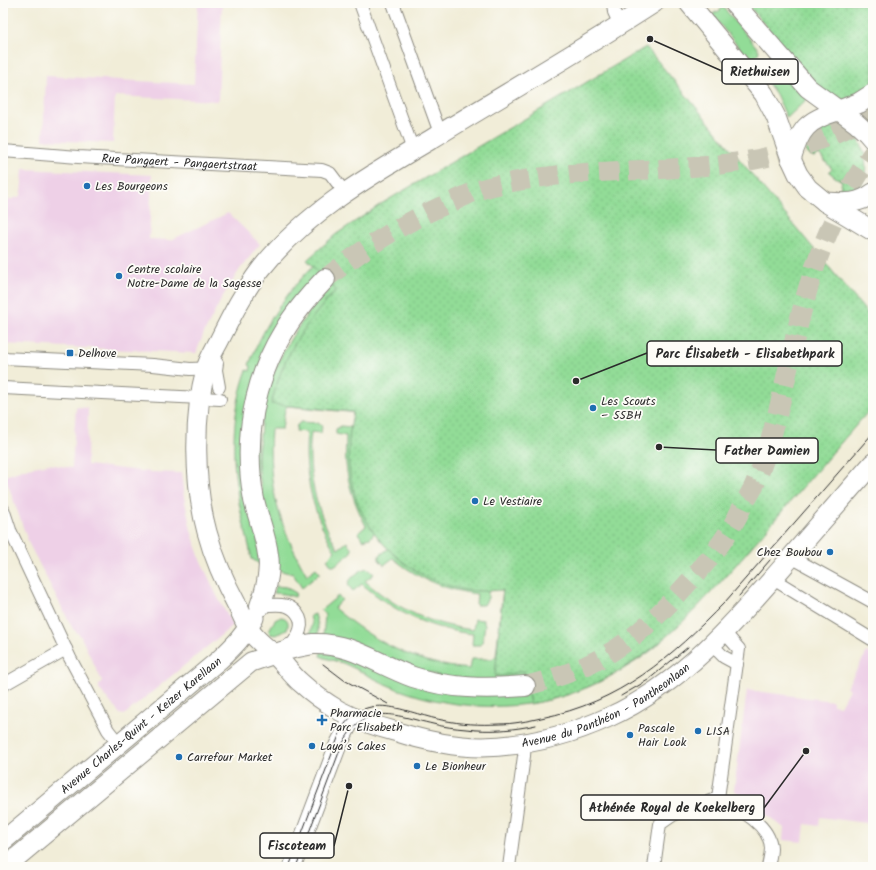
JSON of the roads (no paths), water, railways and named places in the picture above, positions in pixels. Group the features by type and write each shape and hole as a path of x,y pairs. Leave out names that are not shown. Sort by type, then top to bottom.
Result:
{"highway":[{"path":"838,111 859,104 873,94"},
{"path":"260,606 268,578 269,557 254,500 251,478 250,434 253,412 265,370 273,350 296,312 325,279"},
{"path":"281,651 311,644 339,646 353,650 414,677 458,686 497,688 525,686"}],"main road":[{"path":"281,651 258,641 249,629 222,574 206,530 201,505 198,477 197,433 199,399 211,369 212,354 240,299 259,271 275,252 320,212 345,193 440,133 556,65 654,3"},
{"path":"689,3 764,94 776,117 798,174 808,188 825,202 873,231"},
{"path":"734,3 814,93 862,128 873,140"},
{"path":"791,159 800,135 808,125 820,117 838,111"},
{"path":"825,202 854,203 873,193"},
{"name":"Avenue du Panthéon - Pantheonlaan","path":"281,651 302,685 336,709 353,717 403,734 444,744 480,747 525,743 561,735 586,727 632,706 689,666 718,638 773,579 873,463"},
{"path":"249,629 260,606"},
{"name":"Avenue Charles-Quint - Keizer Karellaan","path":"3,841 219,660 236,645 249,629"},
{"name":"Avenue Charles-Quint - Keizer Karellaan","path":"5,867 251,662 281,651"},
{"path":"292,867 338,745 353,717"}],"street":[{"path":"360,3 413,150"},
{"path":"393,3 440,133"},
{"path":"613,3 614,12 620,25"},
{"name":"Rue Pangaert - Pangaertstraat","path":"3,151 78,157 322,170 330,173 345,193"},
{"path":"3,358 211,369 219,393 199,399 3,388"},
{"path":"3,509 10,530 66,649 108,730 119,744"},
{"path":"791,557 873,602"},
{"path":"773,579 873,640"},
{"path":"260,606 282,605 291,608 297,613 300,620 300,629 281,651"},
{"path":"718,638 724,657 737,664"},
{"path":"718,638 739,649 718,798"},
{"path":"3,685 66,649"},
{"path":"509,867 525,743"},
{"path":"654,867 660,824 673,815 718,798"},
{"path":"718,798 746,815 762,827 768,837 771,848 768,867"}],"tunnel":[{"path":"325,279 355,256 387,235 437,208 482,189 516,181 551,176 689,167 758,159 773,156 831,135 873,115"},
{"path":"525,686 571,672 591,663 627,641 644,628 678,594 705,564 724,539 735,522 753,487 764,459 778,413 805,299 824,241 851,186 873,153"}],"tram line":[{"path":"289,867 341,730 351,717 362,710 374,707 387,707 456,722 478,724 520,722 570,711 596,701 620,689 664,659 684,642 725,602 873,433"},
{"path":"739,596 770,560"},
{"path":"621,696 648,680 688,647"},
{"path":"323,664 344,680 388,704"},
{"path":"296,867 341,747 350,732 359,722 381,714 405,717 445,727 475,730 501,730 536,725"}],"place":[{"name":"Riethuisen","path":"650,39"},
{"name":"Les Bourgeons","path":"87,186"},
{"name":"Centre scolaire Notre-Dame de la Sagesse","path":"119,276"},
{"name":"Delhove","path":"70,353"},
{"name":"Parc Élisabeth - Elisabethpark","path":"576,381"},
{"name":"Les Scouts – 55BH","path":"593,408"},
{"name":"Father Damien","path":"659,447"},
{"name":"Le Vestiaire","path":"475,501"},
{"name":"Chez Boubou","path":"830,552"},
{"name":"Pharmacie Parc Elisabeth","path":"322,720"},
{"name":"LISA","path":"698,731"},
{"name":"Pascale Hair Look","path":"630,735"},
{"name":"Laya’s Cakes","path":"312,746"},
{"name":"Athénée Royal de Koekelberg","path":"806,751"},
{"name":"Carrefour Market","path":"179,757"},
{"name":"Le Bionheur","path":"417,766"},
{"name":"Fiscoteam","path":"349,786"}]}
